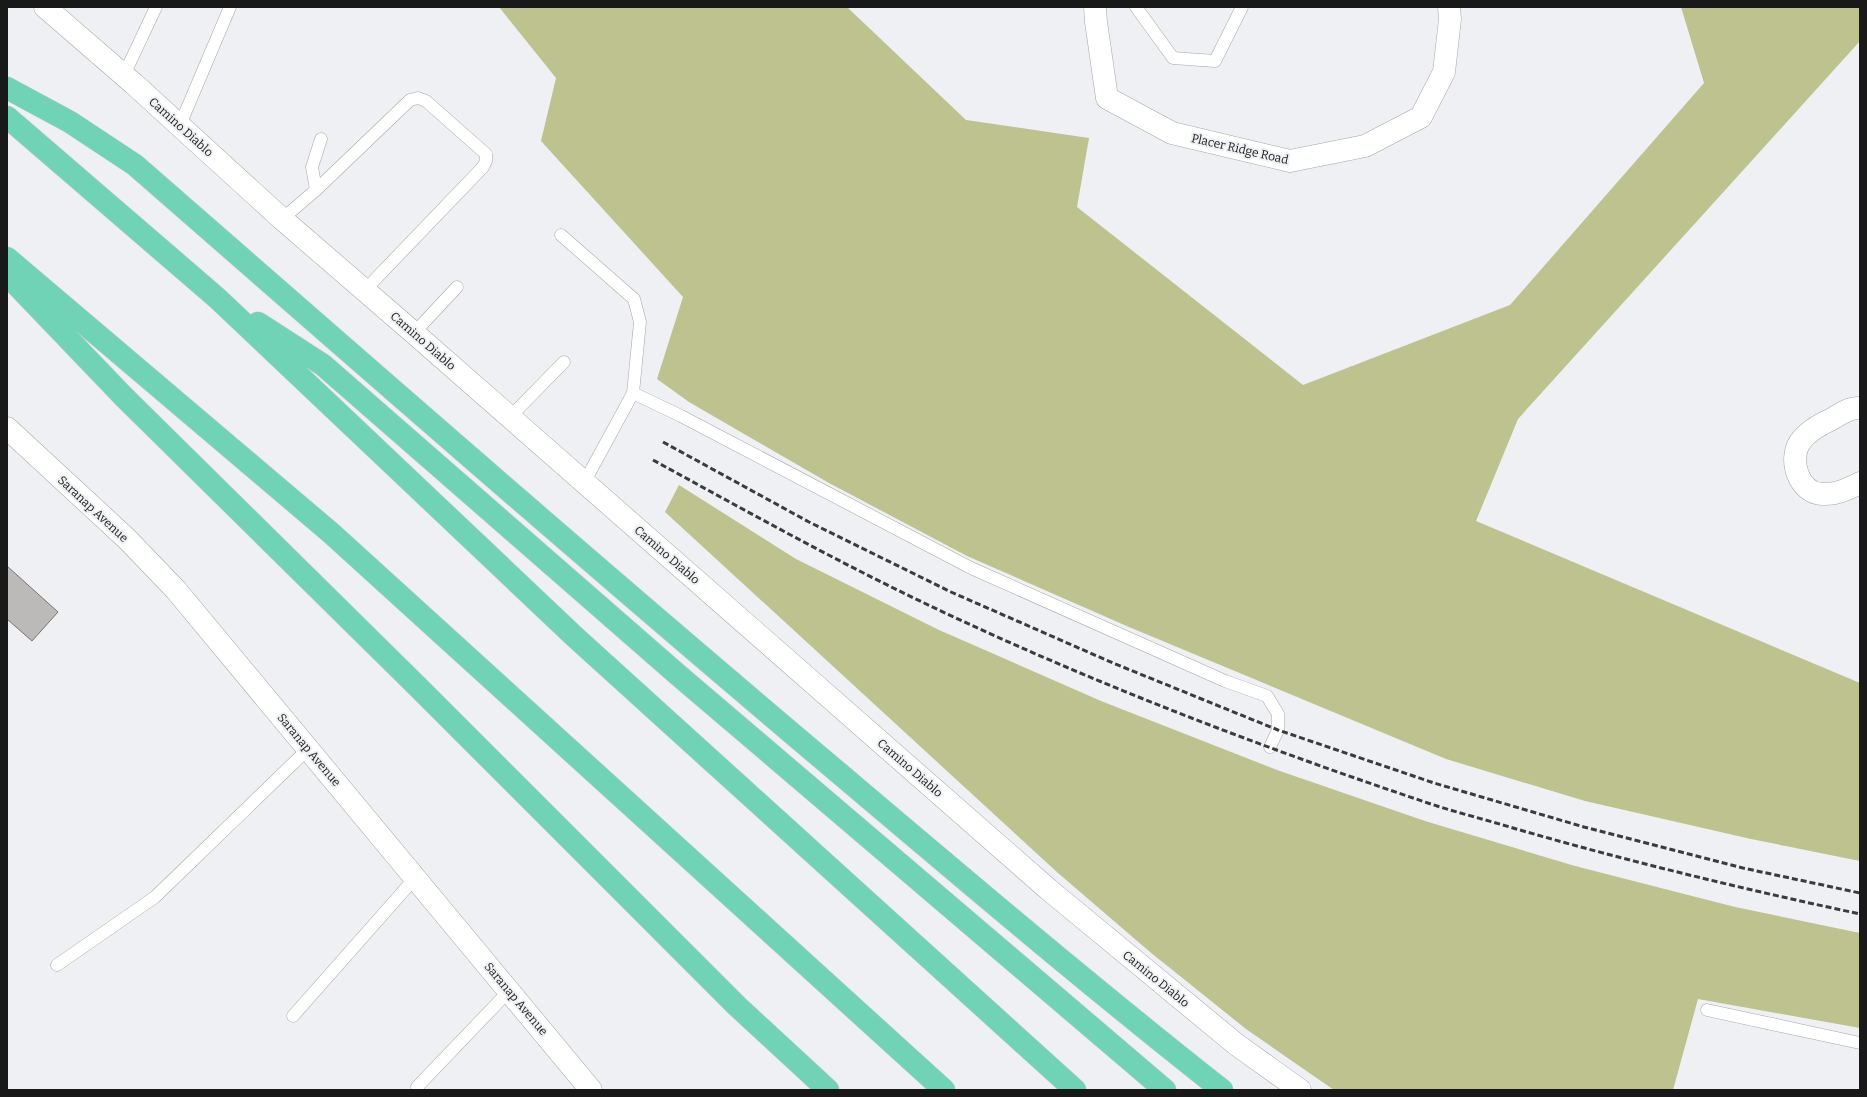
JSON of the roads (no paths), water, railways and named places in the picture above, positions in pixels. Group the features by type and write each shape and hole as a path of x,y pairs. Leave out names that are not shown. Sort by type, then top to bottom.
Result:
{"highway":[{"path":"7,88 70,122 134,165 662,624 930,850 1222,1090"},
{"path":"7,117 217,298 575,637 1075,1090"},
{"path":"7,258 331,533 944,1090"},
{"path":"7,275 123,396 419,688 737,1006 828,1090"},
{"path":"217,298 323,364 683,679 1165,1090"}],"street":[{"name":"Camino Diablo","path":"45,7 124,75 282,219 365,290 1048,889 1237,1045 1300,1090"},
{"name":"Placer Ridge Road","path":"1095,7 1107,98 1172,133 1290,162 1365,146 1421,116 1444,72 1450,18 1449,7"},
{"path":"1860,408 1856,408 1841,414 1811,432 1800,442 1795,455 1797,475 1807,488 1822,494 1842,492 1860,483"},
{"name":"Saranap Avenue","path":"7,428 127,540 176,590 591,1090"}],"lane":[{"path":"124,75 156,7"},
{"path":"180,126 230,7"},
{"path":"1136,7 1173,58 1215,61 1242,7"},
{"path":"282,219 316,190 410,100 418,98 426,101 486,154 486,161 483,167 365,290"},
{"path":"316,190 312,167 321,140"},
{"path":"561,235 634,299 640,322 633,393 584,483"},
{"path":"414,333 457,287"},
{"path":"510,417 564,362"},
{"path":"633,393 702,426 971,568 1225,681 1267,696 1278,714 1278,730 1270,747"},
{"path":"57,965 155,897 308,749"},
{"path":"293,1016 415,878"},
{"path":"417,1087 508,991"},
{"path":"1707,1010 1860,1043"}],"railway":[{"path":"663,442 809,522 951,592 1113,663 1278,730 1434,783 1584,827 1743,868 1860,893"},
{"path":"653,460 832,557 941,611 1060,664 1180,714 1241,737 1436,806 1642,863 1729,885 1860,914"}]}
